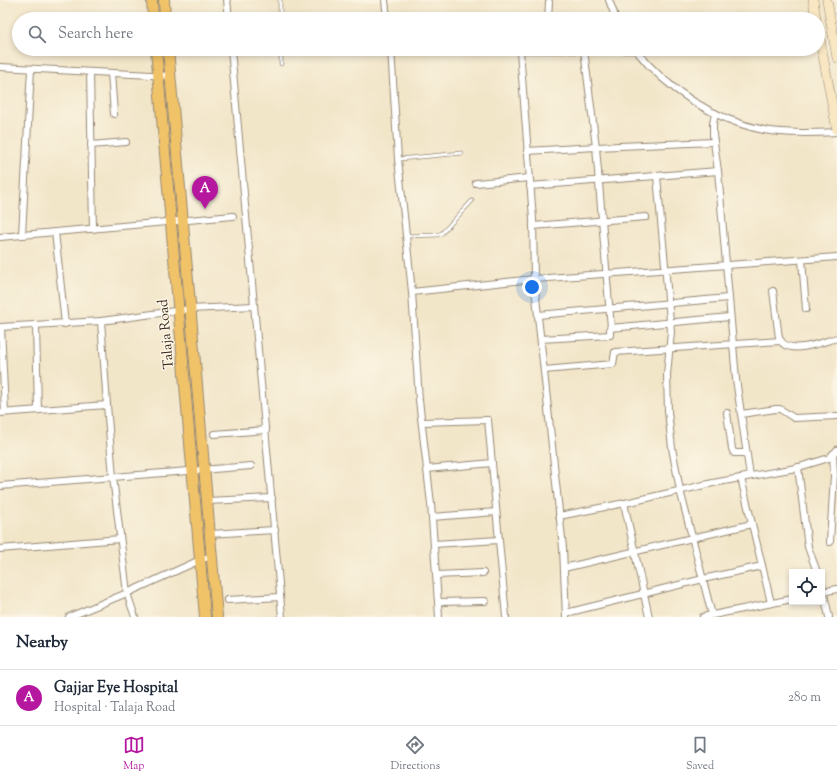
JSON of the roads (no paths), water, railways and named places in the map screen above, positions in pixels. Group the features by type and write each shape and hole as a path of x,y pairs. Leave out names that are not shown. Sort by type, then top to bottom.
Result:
{"main road":[{"path":"152,0 153,12"},
{"path":"164,0 165,12"},
{"name":"Talaja Road","path":"157,56 204,617"},
{"name":"Talaja Road","path":"169,56 217,617"}],"street":[{"path":"227,0 228,12"},
{"path":"385,0 386,12"},
{"path":"609,0 613,12"},
{"path":"813,0 815,12"},
{"path":"827,0 837,58"},
{"path":"548,12 549,2"},
{"path":"232,56 282,617"},
{"path":"391,56 398,159 412,292 422,422 432,517 439,617"},
{"path":"520,56 533,226 534,280 564,568 566,615 703,579 762,566"},
{"path":"541,340 610,335 611,328 599,180 585,56"},
{"path":"642,56 662,78 692,102 727,119 764,130 802,134 837,131 822,56"},
{"path":"0,67 170,76"},
{"path":"22,235 30,69"},
{"path":"90,72 93,229"},
{"path":"111,73 114,114"},
{"path":"715,113 713,124 714,142 718,171 728,298 741,414 750,476"},
{"path":"91,144 126,142"},
{"path":"527,152 596,147 714,142"},
{"path":"530,186 718,171"},
{"path":"657,176 670,322 670,348 667,375 668,411 672,448 680,490 712,615"},
{"path":"476,183 529,178"},
{"path":"0,237 233,216"},
{"path":"533,226 646,217"},
{"path":"55,232 65,324"},
{"path":"412,292 606,274 837,257"},
{"path":"802,260 806,309"},
{"path":"773,291 781,341 787,346 794,348 837,338"},
{"path":"538,315 668,305 728,298"},
{"path":"107,405 2,412 0,327 101,322 179,310 254,306"},
{"path":"611,328 730,317"},
{"path":"101,322 113,477 120,539 127,593 136,617"},
{"path":"36,326 38,410"},
{"path":"544,370 613,364 615,352 781,341"},
{"path":"741,414 776,409 794,418 837,416"},
{"path":"727,413 732,449 734,453 746,453"},
{"path":"422,422 488,420 506,617"},
{"path":"214,434 266,430"},
{"path":"559,516 798,467 829,458 835,452"},
{"path":"830,542 835,452"},
{"path":"427,469 492,463"},
{"path":"0,486 251,466"},
{"path":"798,467 808,547 816,569"},
{"path":"741,478 771,603"},
{"path":"207,501 272,498"},
{"path":"624,503 649,617"},
{"path":"432,517 496,512"},
{"path":"564,568 752,524"},
{"path":"210,534 275,530"},
{"path":"0,549 120,539"},
{"path":"434,544 499,540"},
{"path":"68,617 212,556"},
{"path":"436,575 483,573"},
{"path":"825,589 837,589"},
{"path":"228,600 280,597"},
{"path":"825,598 829,617"},
{"path":"703,617 789,600"},
{"path":"438,602 484,601"},
{"path":"84,610 87,617"}],"lane":[{"path":"280,0 280,12"},
{"path":"281,56 281,64"},
{"path":"398,159 462,153"},
{"path":"406,236 437,235 442,233 472,201"}],"place":[{"name":"Gajjar Eye Hospital","path":"205,209"}]}
